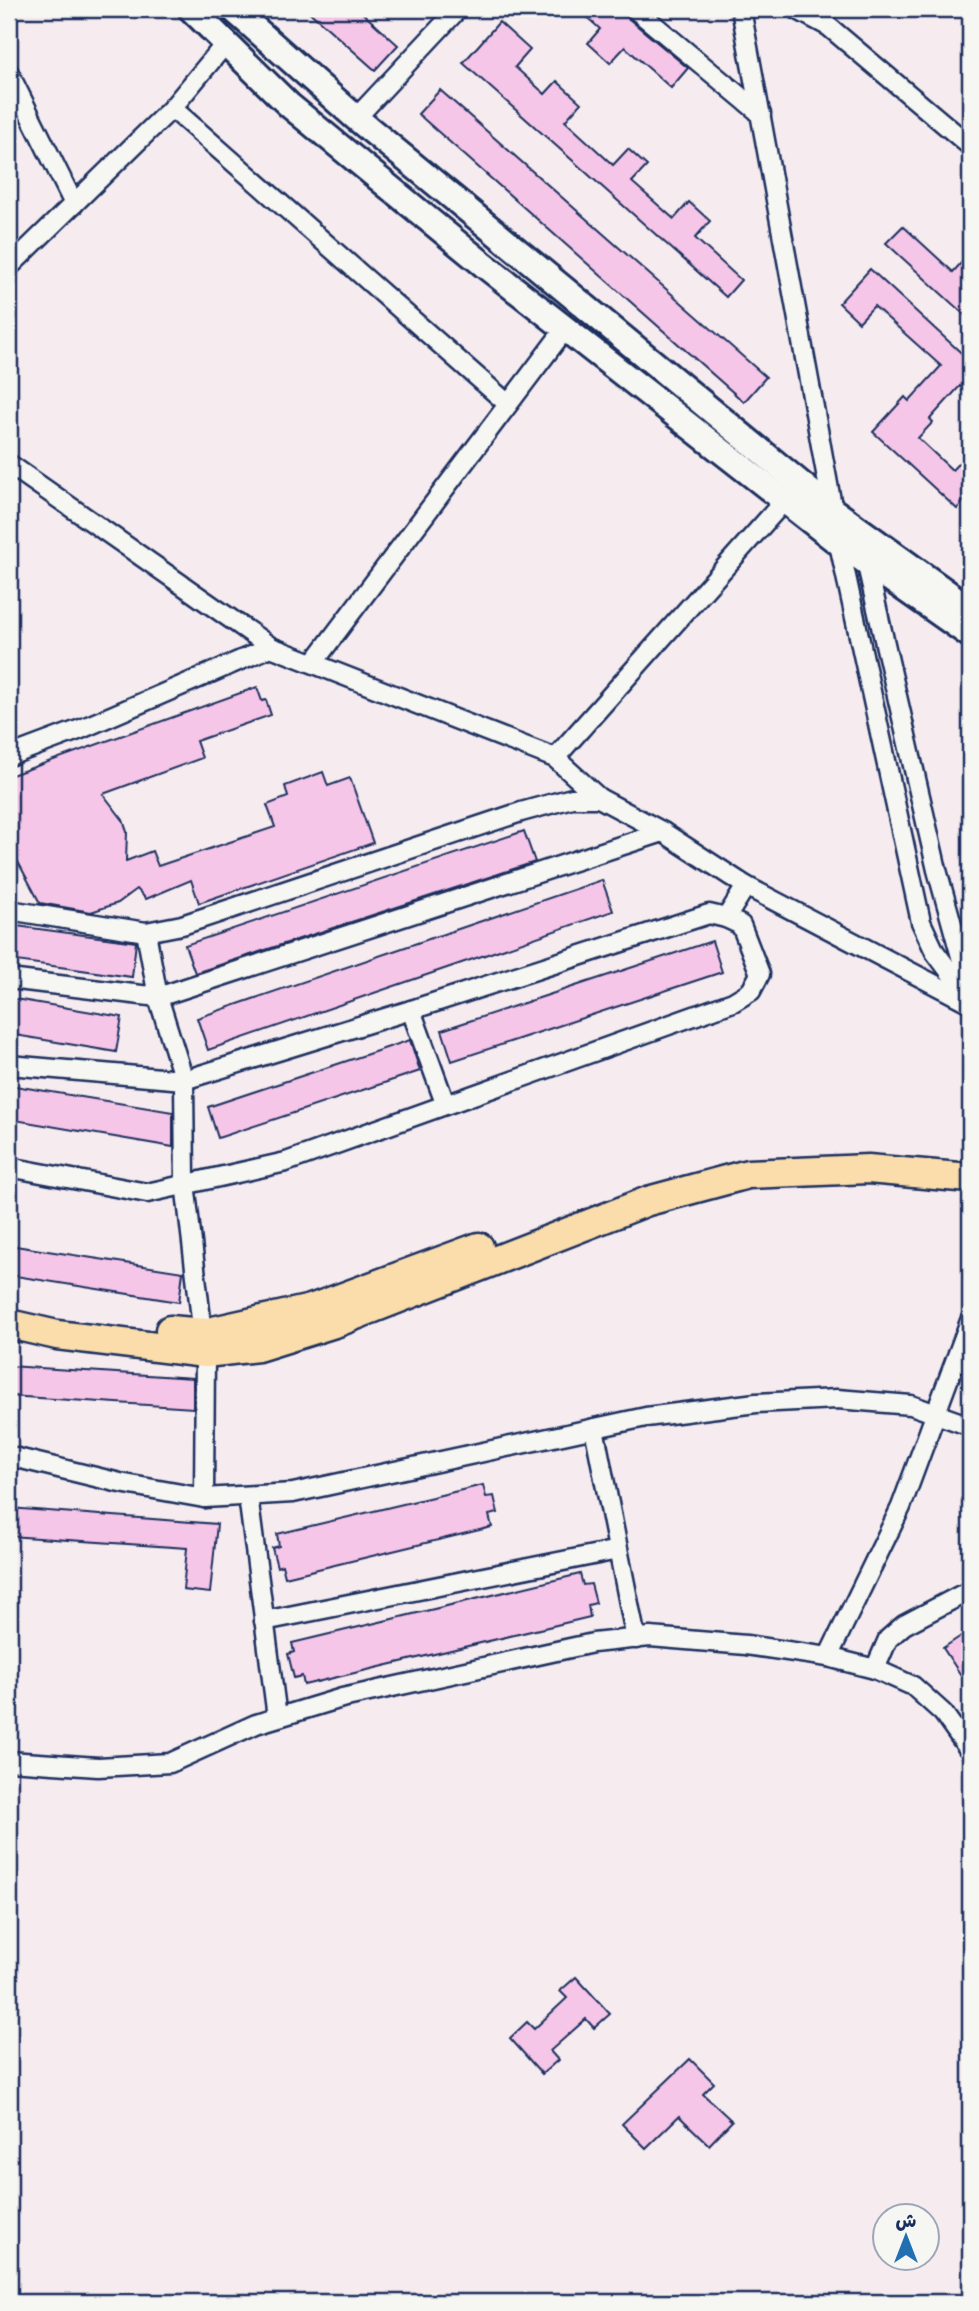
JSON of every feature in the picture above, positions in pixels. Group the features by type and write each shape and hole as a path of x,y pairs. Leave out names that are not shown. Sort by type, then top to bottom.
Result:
{"main road":[{"path":"191,9 289,104 565,329 839,544 970,635"},
{"path":"233,9 356,118 835,512 970,610"},
{"path":"9,1308 204,1343 311,1308 648,1184 749,1156 866,1150 970,1160"},
{"path":"9,1324 57,1335 258,1347 338,1322 648,1201 748,1174 868,1169 970,1178"}],"street":[{"path":"356,118 458,9"},
{"path":"635,9 761,114"},
{"path":"741,9 839,544 922,922 935,951 970,1001"},
{"path":"796,9 828,26 970,146"},
{"path":"9,267 172,108 226,43"},
{"path":"9,73 74,204"},
{"path":"172,108 508,404"},
{"path":"314,662 565,329"},
{"path":"9,464 271,647 555,758 599,798 663,832 746,886 970,1001"},
{"path":"555,758 784,501"},
{"path":"835,512 868,564 937,870 970,989"},
{"path":"9,756 81,729 271,647"},
{"path":"9,910 146,932 182,925 521,812 572,798 599,798"},
{"path":"9,979 158,997 663,832"},
{"path":"726,918 746,886"},
{"path":"9,1065 184,1080 709,914 741,925 760,974 751,991 733,1002 286,1162 185,1183 147,1194 9,1167"},
{"path":"146,932 158,997 184,1080 185,1183 204,1343 204,1498"},
{"path":"411,1010 445,1103"},
{"path":"828,1657 901,1507 970,1321"},
{"path":"9,1457 120,1483 204,1498 293,1493 646,1417 755,1403 837,1399 911,1405 970,1426"},
{"path":"594,1428 636,1639"},
{"path":"248,1496 277,1717"},
{"path":"264,1621 618,1550"},
{"path":"875,1669 888,1639 904,1626 961,1595 970,1595"},
{"path":"9,1761 98,1767 170,1763 236,1732 342,1698 580,1646 650,1637 746,1645 828,1657 875,1669 912,1686 943,1713 970,1751"}],"building":[{"path":"306,9 358,9 398,45 375,70"},
{"path":"578,9 623,9 628,18 688,68 671,88 625,47 610,63 588,43 600,29"},
{"path":"499,22 530,50 515,67 545,94 557,81 581,103 565,121 613,165 628,149 647,166 632,182 674,219 689,202 710,221 695,238 741,280 726,297 463,63"},
{"path":"440,90 766,377 744,402 418,114"},
{"path":"903,226 953,272 970,253 970,320 886,243"},
{"path":"870,269 970,361 970,396 960,386 930,419 933,422 918,438 952,470 970,451 970,494 957,509 873,432 905,397 909,401 941,366 874,306 859,322 839,303"},
{"path":"257,687 262,701 266,700 271,715 196,741 202,758 103,794 123,820 127,832 126,861 152,851 158,866 275,827 267,805 288,797 285,786 323,772 328,786 350,778 373,843 199,903 191,880 146,899 137,889 118,903 91,912 40,903 9,845 9,776"},
{"path":"524,831 535,862 195,973 185,945"},
{"path":"602,880 613,911 208,1050 197,1018"},
{"path":"9,925 136,942 132,977 9,960"},
{"path":"712,941 722,972 452,1061 442,1030"},
{"path":"9,998 122,1017 116,1052 9,1034"},
{"path":"410,1040 420,1071 218,1138 208,1107"},
{"path":"9,1085 173,1112 173,1147 9,1119"},
{"path":"9,1245 183,1272 179,1302 9,1275"},
{"path":"9,1366 193,1378 193,1408 9,1396"},
{"path":"483,1485 486,1497 494,1496 498,1513 489,1515 492,1527 285,1577 282,1565 277,1567 272,1548 279,1546 277,1534"},
{"path":"9,1508 217,1524 210,1593 183,1590 187,1548 9,1536"},
{"path":"580,1574 583,1585 591,1584 596,1603 588,1605 590,1617 304,1685 302,1676 294,1678 288,1654 294,1652 292,1643"},
{"path":"970,1630 970,1689 943,1648"},
{"path":"576,1977 610,2014 594,2028 586,2019 550,2051 558,2060 542,2074 510,2038 527,2022 534,2029 567,1998 560,1991"},
{"path":"690,2059 714,2083 703,2094 732,2121 709,2145 679,2116 646,2148 622,2124"}]}
